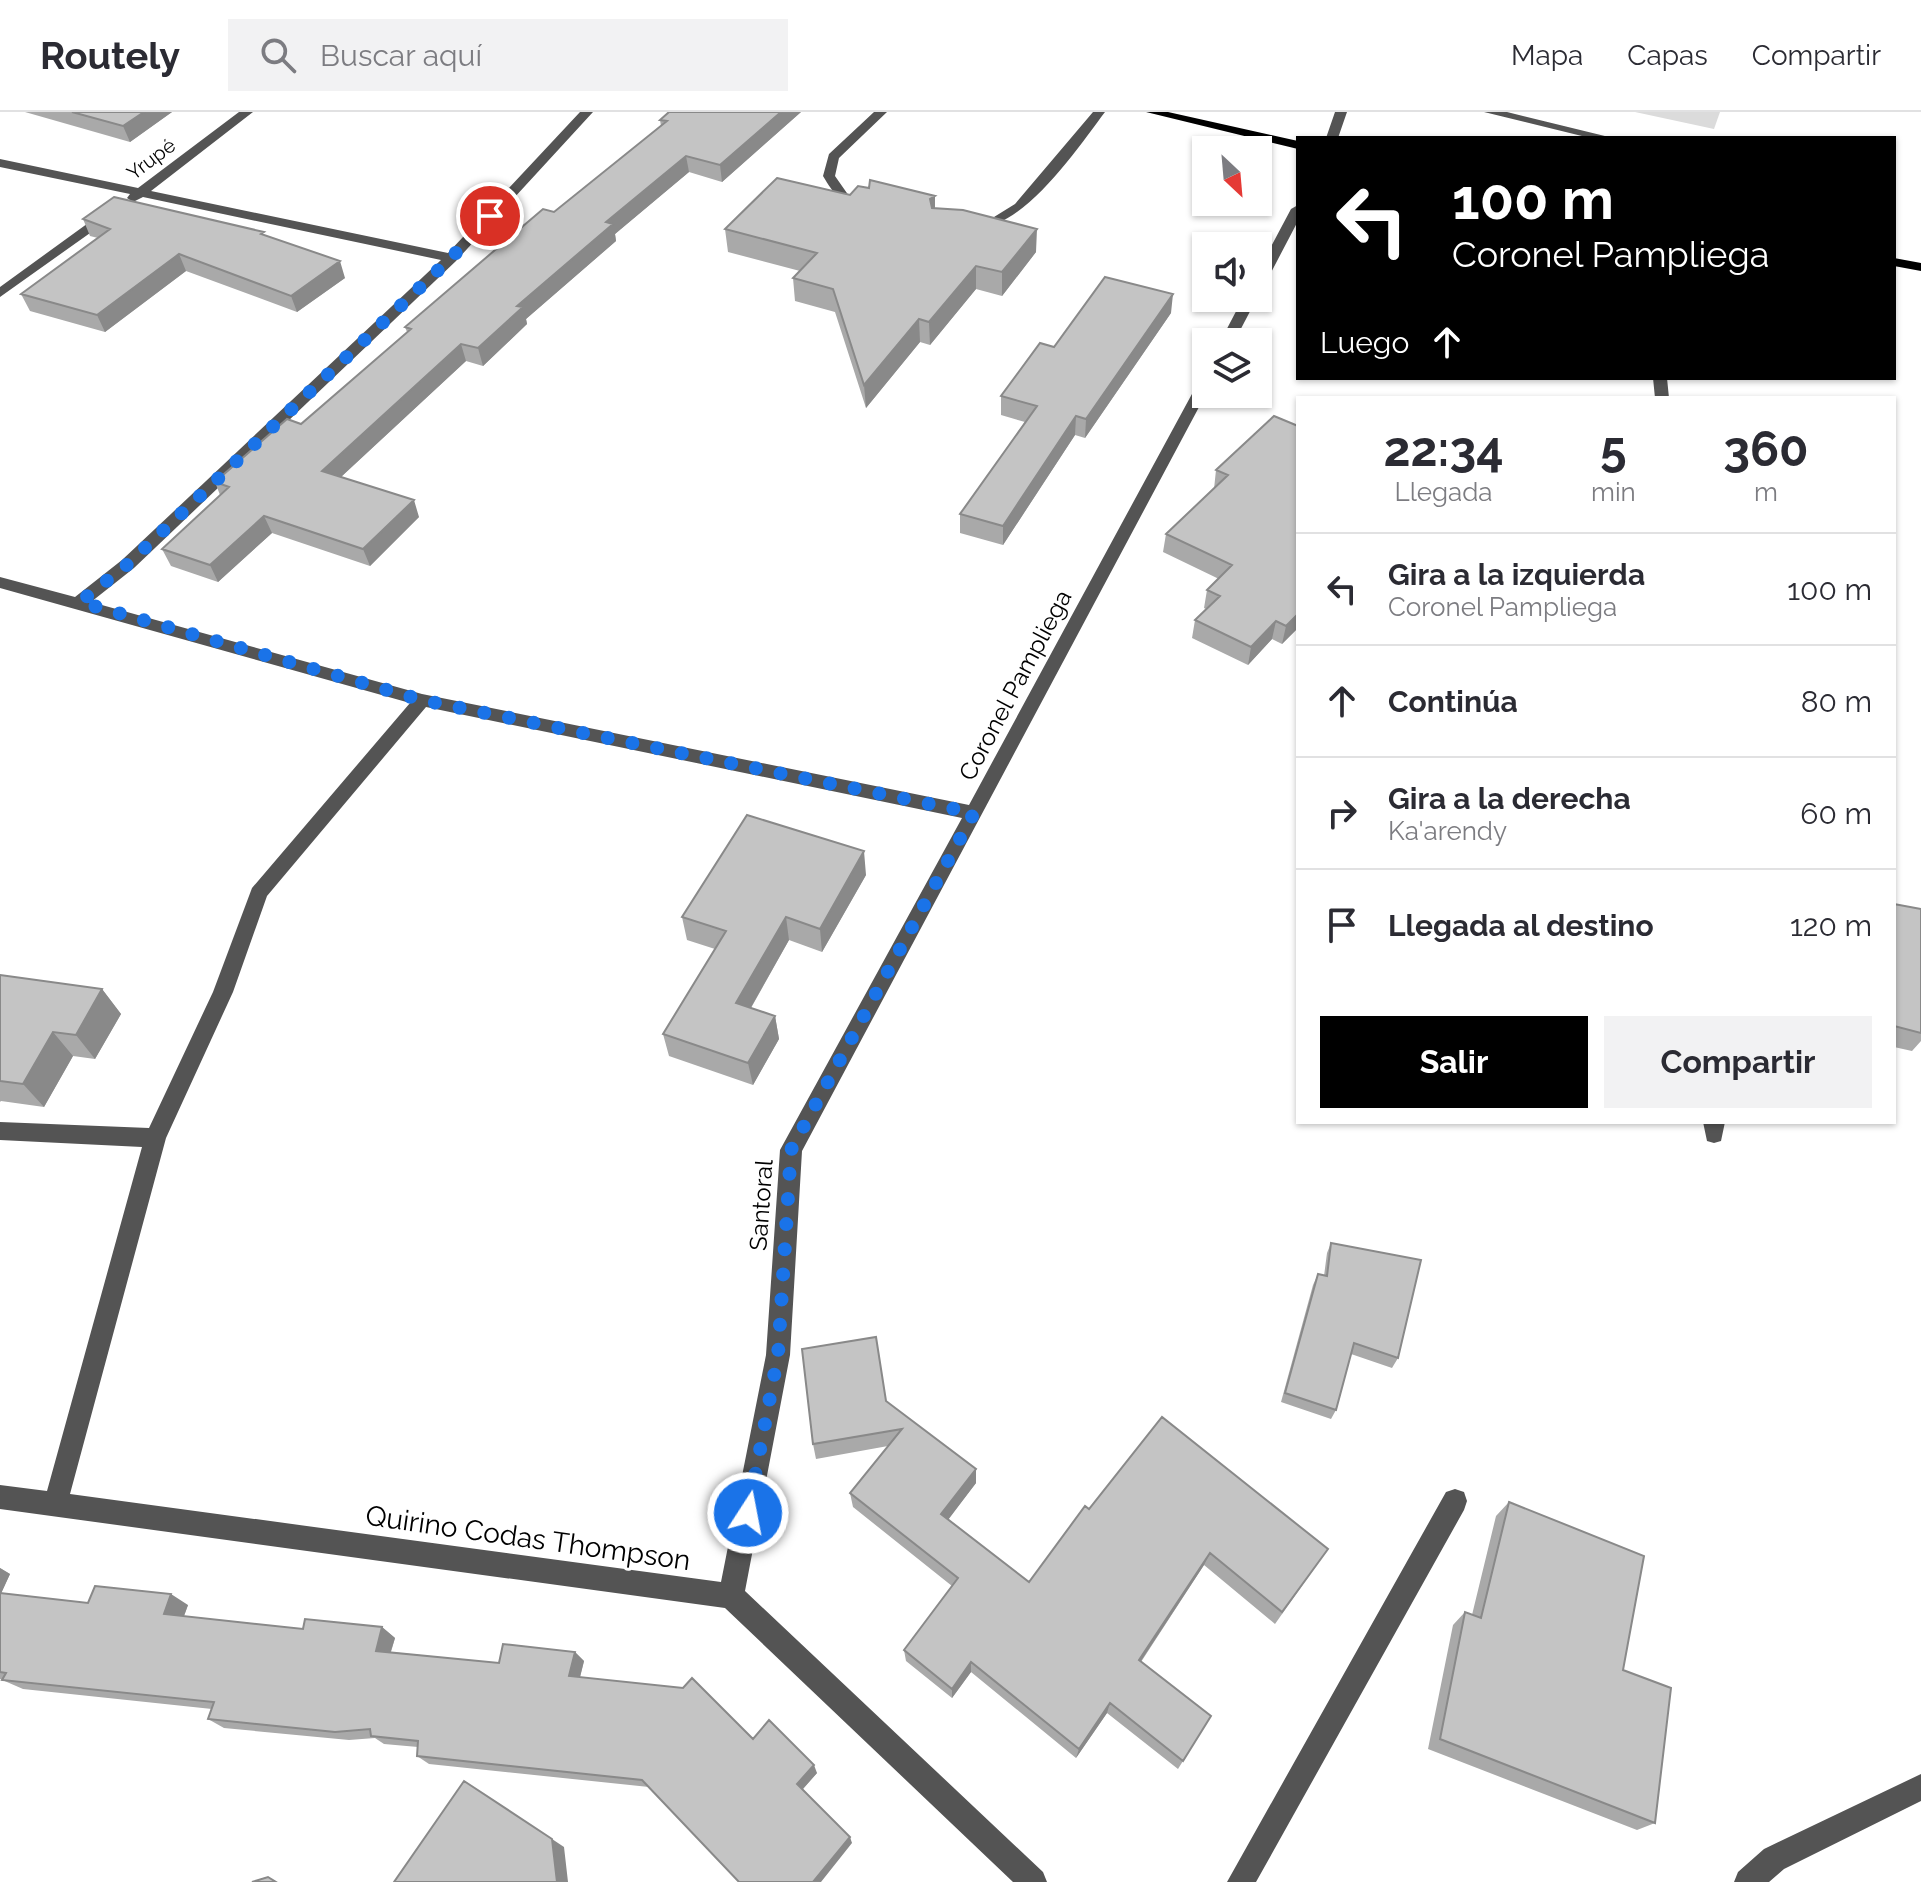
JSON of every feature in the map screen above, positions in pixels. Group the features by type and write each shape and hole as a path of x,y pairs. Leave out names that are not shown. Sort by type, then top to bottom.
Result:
{"main road":[{"path":"1152,112 1296,145"},
{"path":"1896,262 1921,267"}],"street":[{"name":"Yrupé","path":"0,293 247,112"},
{"path":"80,602 128,564 451,258 587,112"},
{"path":"863,205 844,199 829,176 833,157 881,112"},
{"path":"966,227 998,220 1020,207 1099,112"},
{"path":"1333,136 1341,112"},
{"path":"1490,112 1598,136"},
{"path":"0,163 451,258"},
{"path":"1272,258 1296,213"},
{"name":"Coronel Pampliega","path":"0,582 422,700 974,813 1192,407"},
{"path":"55,1505 155,1138 223,992 259,893 422,700"},
{"name":"Santoral","path":"731,1596 778,1355 791,1150 974,813"},
{"path":"0,1131 155,1138"},
{"name":"Quirino Codas Thompson","path":"0,1497 731,1596"},
{"path":"1241,1882 1455,1501"},
{"path":"731,1596 1032,1882"},
{"path":"1748,1882 1774,1859 1921,1787"}],"shaded area":[{"path":"1635,112 1720,112 1714,129"}],"building":[{"path":"72,112 144,112 123,126"},
{"path":"669,112 781,112 720,165 686,156 606,222 613,224 517,306 523,307 478,348 461,344 322,471 414,500 363,549 264,516 210,565 162,549 229,487 215,482 287,419 301,424 411,329 405,327 543,209 554,212 667,121 660,120"},
{"path":"777,178 850,195 858,186 869,188 870,180 935,196 930,199 932,208 963,210 1037,229 1002,272 976,266 929,322 919,319 864,385 833,289 793,278 817,253 725,229"},
{"path":"114,197 264,232 261,234 340,261 291,296 179,254 97,315 21,294 110,229 83,219"},
{"path":"1105,277 1173,294 1086,419 1076,416 1003,526 960,514 1037,406 1001,396 1040,343 1054,347"},
{"path":"1274,416 1296,425 1296,616 1286,626 1276,621 1251,647 1195,620 1220,596 1207,590 1232,565 1166,534 1228,475 1216,470"},
{"path":"747,815 864,851 820,929 786,917 736,1003 775,1016 748,1063 663,1034 726,931 682,917"},
{"path":"1896,904 1921,909 1921,1033 1896,1027"},
{"path":"0,975 102,989 76,1035 53,1032 23,1084 0,1081"},
{"path":"1331,1243 1421,1260 1398,1358 1354,1343 1336,1410 1285,1393 1318,1274 1327,1276"},
{"path":"876,1337 886,1401 976,1469 941,1514 1029,1582 1085,1506 1089,1509 1162,1417 1328,1549 1282,1612 1210,1553 1139,1660 1211,1716 1183,1761 1110,1703 1079,1749 971,1662 952,1689 904,1650 958,1578 850,1493 902,1429 813,1444 802,1349"},
{"path":"1509,1502 1644,1556 1623,1670 1671,1688 1655,1823 1440,1739 1465,1612 1481,1618"},
{"path":"95,1586 171,1594 164,1614 303,1629 305,1619 382,1627 376,1651 499,1663 503,1644 575,1652 569,1676 683,1688 692,1678 753,1739 769,1720 814,1765 797,1784 850,1837 813,1882 739,1882 642,1780 417,1756 418,1741 371,1736 370,1729 335,1732 208,1719 214,1702 2,1680 6,1673 0,1672 0,1593 88,1603"},
{"path":"464,1781 552,1839 557,1882 394,1882"},
{"path":"268,1877 276,1882 252,1882"}],"route":[{"path":"490,216 451,258 151,543 80,602 422,700 974,813 854,1028 791,1150 778,1355 748,1513"}]}
